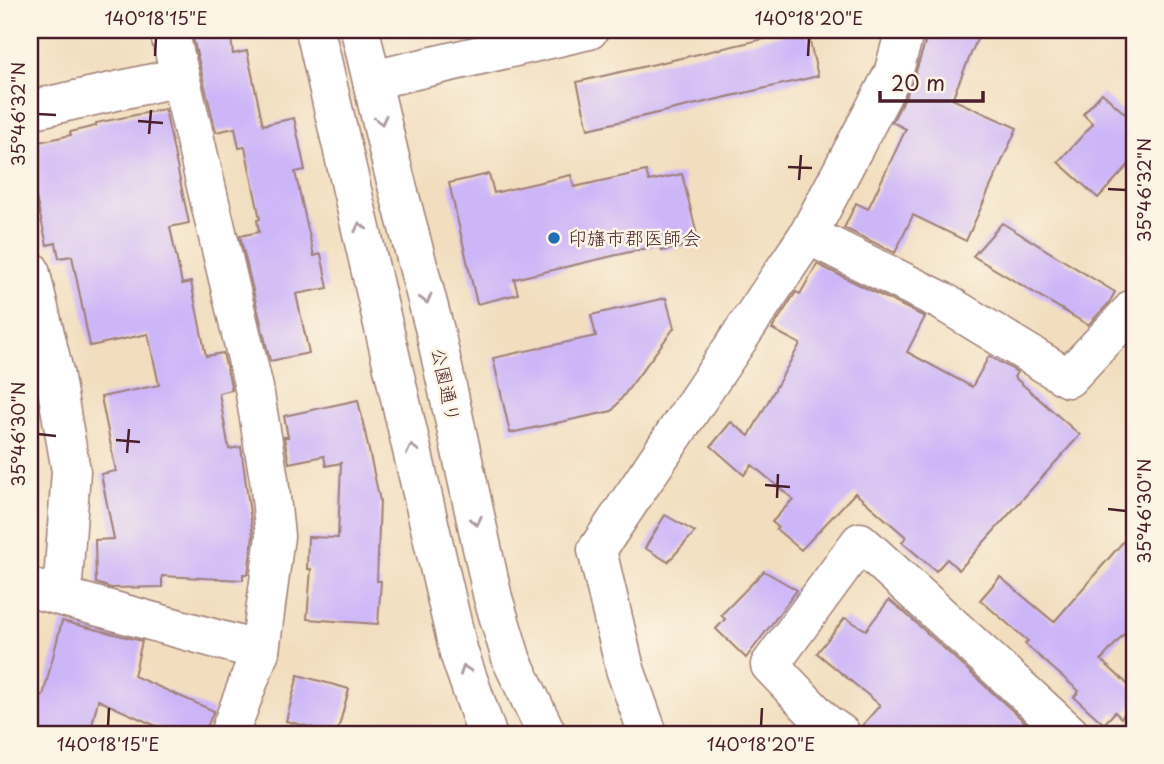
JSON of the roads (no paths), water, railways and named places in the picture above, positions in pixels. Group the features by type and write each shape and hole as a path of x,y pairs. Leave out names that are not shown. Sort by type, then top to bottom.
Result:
{"street":[{"path":"169,30 254,388 275,536 260,651 229,734"},
{"path":"315,30 459,653 487,734"},
{"name":"公園通り","path":"360,30 435,331 493,598 512,661 547,734"},
{"path":"372,80 589,30"},
{"path":"648,734 625,669 597,550 808,235 893,74 905,30"},
{"path":"30,110 180,77"},
{"path":"808,235 942,300 1068,379 1134,308"},
{"path":"30,270 54,372 71,471 46,592 260,651"},
{"path":"841,734 825,723 770,665 860,542 1070,734"}],"place":[{"name":"印旛市郡医師会","path":"554,238"}]}
